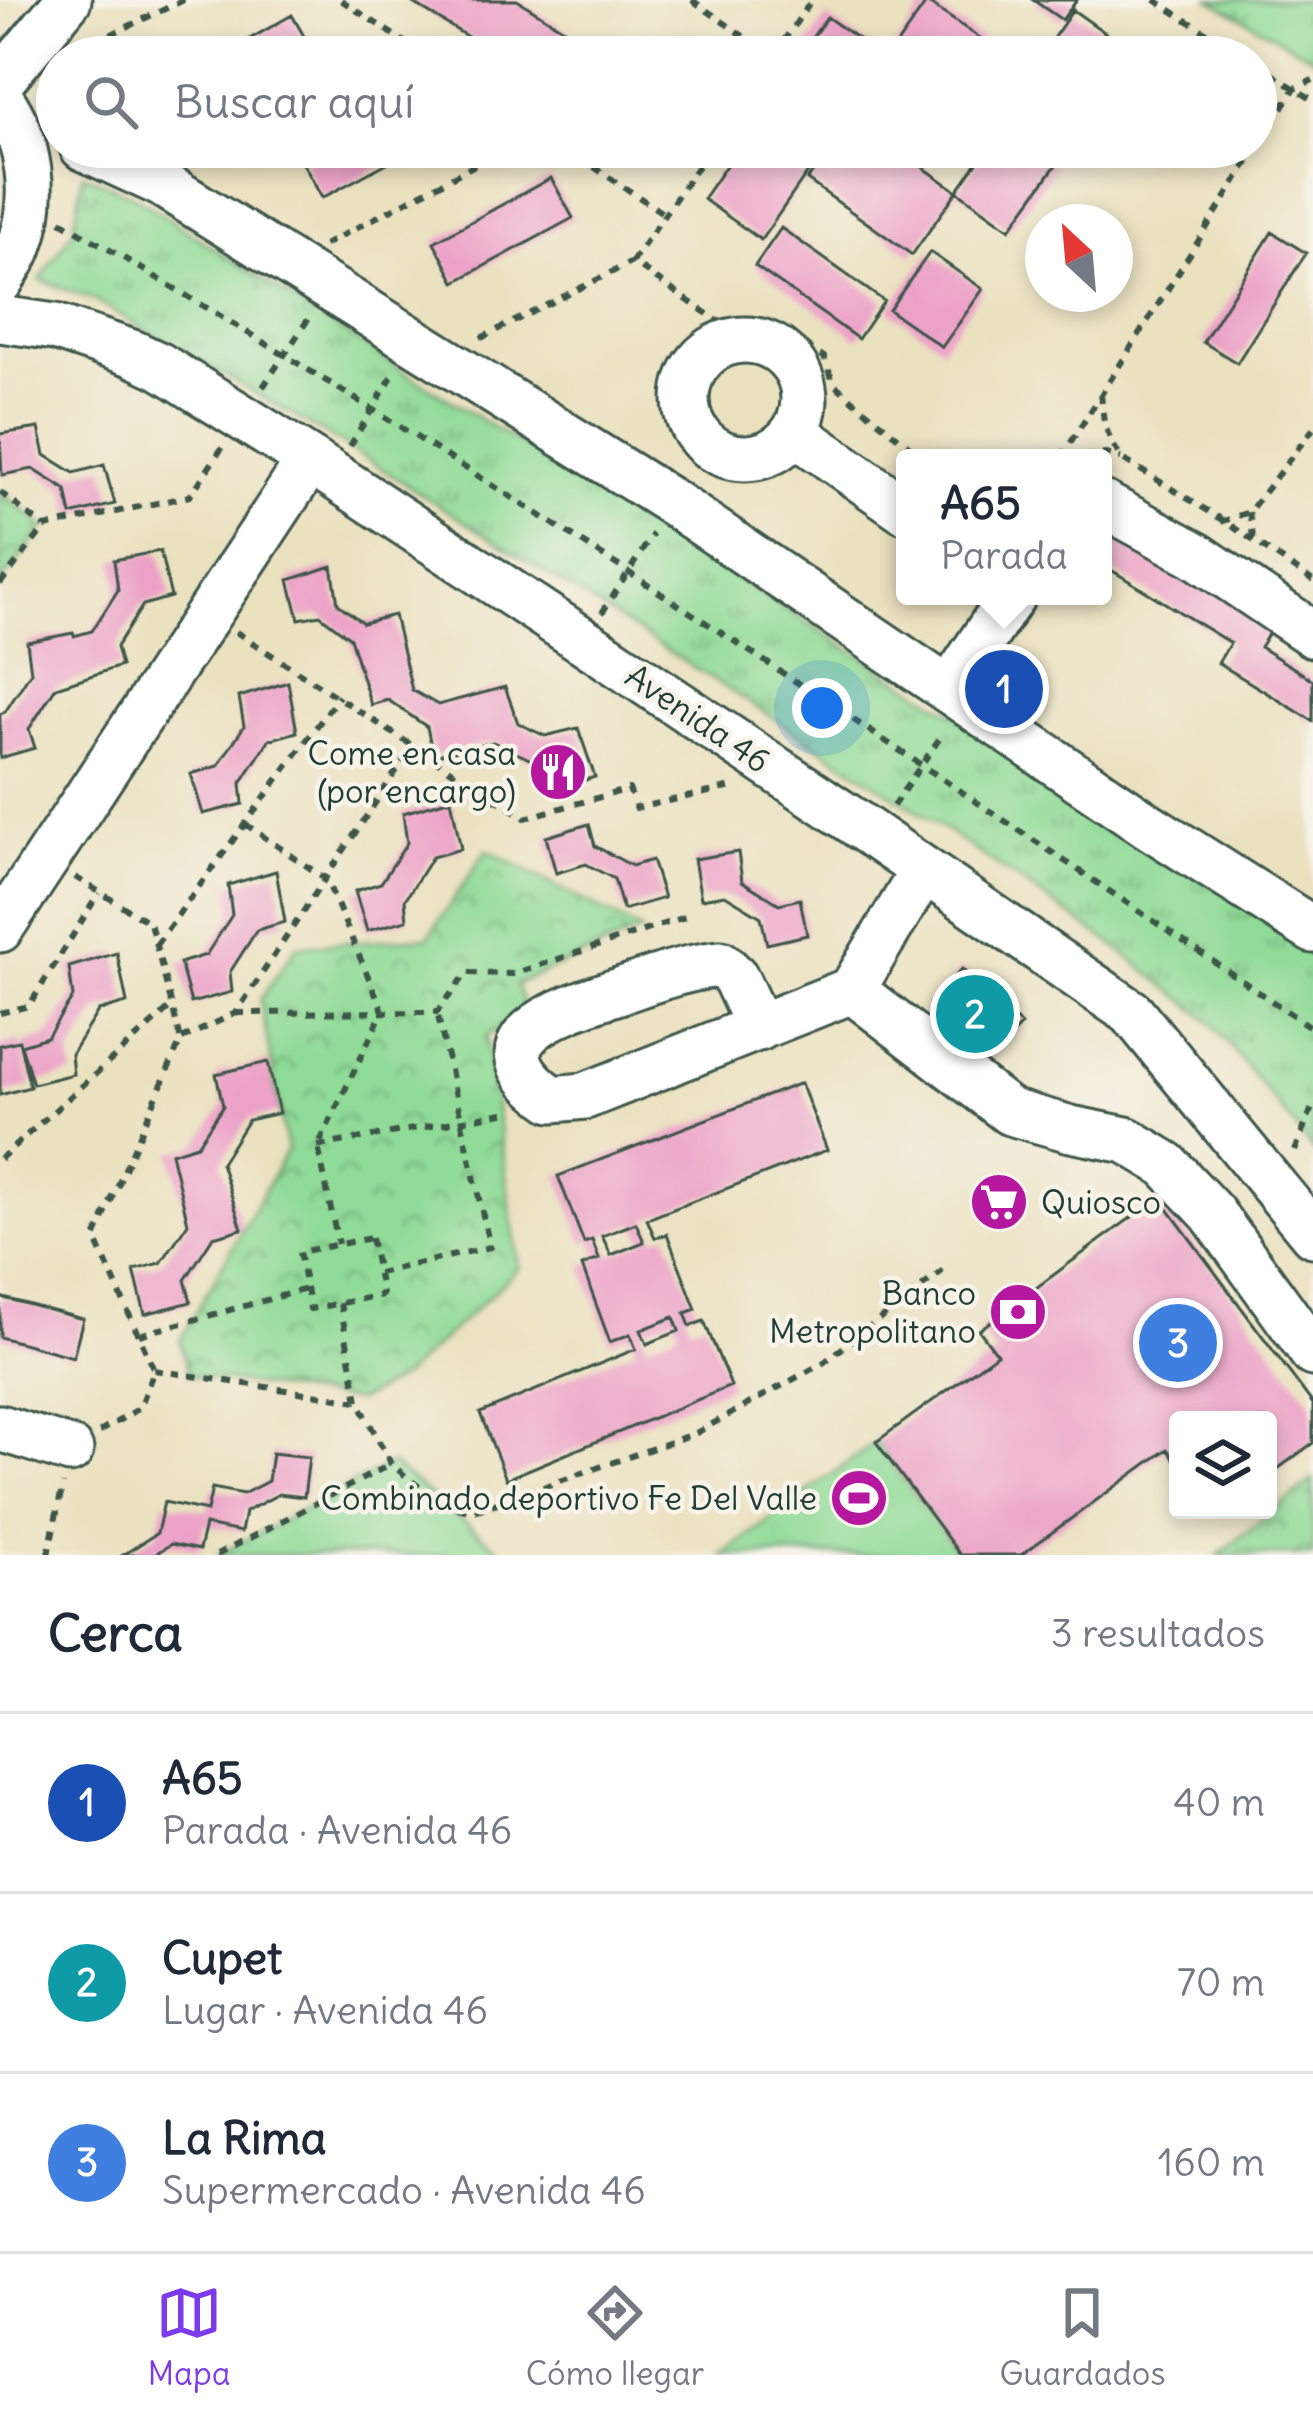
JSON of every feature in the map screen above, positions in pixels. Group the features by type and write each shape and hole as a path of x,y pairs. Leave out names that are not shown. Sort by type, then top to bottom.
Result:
{"street":[{"path":"44,36 68,0"},
{"path":"4,98 36,49"},
{"path":"4,98 36,120"},
{"path":"0,280 19,249 30,203 27,157 4,98"},
{"path":"129,168 159,182 673,503 1146,824 1313,930"},
{"name":"Avenida 46","path":"0,320 55,327 160,366 584,641 1132,1013 1313,1234"},
{"path":"722,336 775,347 800,376 805,396 794,432 781,447 763,456 743,459 706,445 686,412 691,374 722,336"},
{"path":"794,432 896,504"},
{"path":"0,929 208,614 321,467"},
{"path":"1112,507 1209,537 1313,634"},
{"path":"958,694 1007,605"},
{"path":"758,1028 735,977 721,964 694,966 541,1020 524,1039 520,1070 553,1099 585,1096 758,1028 852,990 923,871"},
{"path":"852,990 1010,1112 1126,1140 1166,1164 1212,1213 1313,1353"},
{"path":"0,1428 70,1450"}],"path":[{"path":"108,36 184,0"},
{"path":"341,0 395,36"},
{"path":"692,0 743,36"},
{"path":"787,36 812,0"},
{"path":"1155,0 1212,36"},
{"path":"1277,77 1313,100"},
{"path":"1277,116 1295,88 1313,80"},
{"path":"289,263 469,168"},
{"path":"595,168 664,214"},
{"path":"321,467 428,350 632,262 696,168"},
{"path":"1068,449 1244,168"},
{"path":"30,203 285,354 922,764 1313,1028"},
{"path":"632,262 722,336 766,321 824,357 833,384 912,449"},
{"path":"0,584 45,527 190,496 329,288"},
{"path":"1101,394 1104,423 1121,458 1209,537 1254,542 1313,581"},
{"path":"1209,537 1249,512 1313,429"},
{"path":"1112,456 1121,458"},
{"path":"0,492 45,527"},
{"path":"584,641 673,503"},
{"path":"1249,512 1254,542"},
{"path":"208,614 526,818 629,790 636,808 785,776"},
{"path":"873,836 922,764 958,694"},
{"path":"156,946 339,696"},
{"path":"236,1012 413,746"},
{"path":"245,824 326,879 383,1011 318,1146 338,1244"},
{"path":"47,859 150,923 181,1040 95,1238 154,1370 140,1408 70,1450 48,1555"},
{"path":"0,1013 29,1006 99,892"},
{"path":"437,1012 467,973 513,974 692,915"},
{"path":"0,1159 172,1006"},
{"path":"181,1040 236,1012 437,1012"},
{"path":"378,1273 490,1247 437,1012"},
{"path":"1279,1192 1313,1105"},
{"path":"318,1146 510,1112"},
{"path":"370,1238 378,1273 382,1295 310,1309 298,1252 370,1238"},
{"path":"340,1304 358,1401 391,1464 440,1503 472,1513 696,1432 823,1363 950,1265"},
{"path":"139,1335 306,1289"},
{"path":"154,1370 358,1401"},
{"path":"217,1555 391,1464"}],"green space":[{"path":"1211,0 1313,0 1313,58"},
{"path":"83,174 134,196 398,368 956,715 1313,944 1313,1152 1208,1019 1108,941 888,791 349,448 94,300 40,280 74,229"},
{"path":"0,492 45,527 0,584"},
{"path":"487,850 641,931 516,984 526,1012 486,1036 519,1268 401,1378 358,1401 189,1375 180,1341 287,1150 260,1000 297,946 428,937"},
{"name":"Combinado deportivo Fe Del Valle","path":"876,1442 960,1555 722,1555"},
{"path":"391,1464 506,1555 217,1555"},
{"path":"1313,1480 1313,1555 1218,1555 1264,1519 1277,1519 1277,1508"}],"building":[{"path":"408,0 517,0 575,36 466,36"},
{"path":"1033,0 1077,0 1062,20"},
{"path":"927,2 977,36 903,36"},
{"path":"1073,10 1110,36 1055,36"},
{"path":"292,15 304,36 255,36"},
{"path":"827,17 854,36 813,36"},
{"path":"306,168 378,168 322,198"},
{"path":"724,168 810,169 761,240 703,199"},
{"path":"815,168 924,168 957,191 912,255 807,180"},
{"path":"973,168 1054,168 1025,204 1010,229 957,191"},
{"path":"551,178 573,218 455,282 434,242"},
{"path":"781,228 884,301 858,339 755,266"},
{"path":"1272,232 1306,253 1237,363 1203,342"},
{"path":"930,252 983,289 942,347 889,310"},
{"path":"39,428 45,455 74,473 104,465 115,504 71,515 66,490 33,469 2,475 0,434"},
{"path":"1112,528 1273,626 1260,647 1313,680 1313,721 1218,663 1230,643 1112,571"},
{"path":"160,551 171,597 143,605 116,647 121,666 56,687 29,729 35,748 0,758 0,714 31,672 27,642 92,631 118,590 114,560"},
{"path":"332,566 338,604 363,623 394,615 412,690 438,705 505,687 518,723 545,736 578,728 595,777 547,792 538,763 493,742 433,756 427,727 388,700 371,705 350,638 320,615 299,619 289,580"},
{"path":"288,682 297,732 269,740 241,783 243,804 203,814 191,774 218,766 244,726 239,697"},
{"path":"451,799 461,849 432,857 405,900 407,920 367,931 355,891 381,883 407,843 403,813"},
{"path":"589,824 595,846 632,866 652,860 664,898 623,910 614,879 586,864 556,873 546,837"},
{"path":"738,852 742,881 779,904 800,899 807,935 767,944 761,917 725,895 701,899 694,859"},
{"path":"276,871 285,922 257,930 230,972 232,992 191,1003 180,963 206,955 232,915 228,885"},
{"path":"117,953 127,1003 98,1011 71,1054 73,1074 33,1084 21,1045 47,1037 73,997 69,967"},
{"path":"962,969 1021,1025 988,1059 930,1003"},
{"path":"19,1041 30,1087 0,1095 0,1045"},
{"path":"268,1062 279,1113 248,1120 221,1163 242,1229 213,1237 185,1280 191,1302 145,1314 134,1270 161,1263 188,1223 171,1153 197,1145 223,1106 216,1074"},
{"path":"801,1083 827,1150 647,1219 655,1238 667,1234 696,1309 685,1313 690,1326 704,1321 731,1386 506,1479 480,1413 636,1349 630,1334 610,1342 582,1266 599,1259 592,1240 584,1243 558,1176","holes":["636,1223 644,1242 611,1255 602,1236","674,1317 679,1331 647,1344 641,1330"]},
{"path":"1159,1197 1313,1404 1313,1443 1277,1469 1277,1411 1169,1411 1169,1452 1021,1555 960,1555 876,1442 997,1354 979,1330"},
{"path":"0,1297 83,1319 73,1357 0,1337"},
{"path":"272,1453 309,1457 304,1497 279,1494 245,1512 241,1532 205,1525 199,1550 171,1544 153,1555 123,1555 157,1533 164,1502 207,1511 212,1488 243,1494 268,1481"}],"place":[{"name":"A65","path":"1004,689"},
{"name":"Come en casa (por encargo)","path":"558,772"},
{"name":"Cupet","path":"975,1014"},
{"name":"Quiosco","path":"999,1202"},
{"name":"Banco Metropolitano","path":"1018,1312"},
{"name":"La Rima","path":"1178,1343"},
{"name":"Combinado deportivo Fe Del Valle","path":"859,1498"}]}
